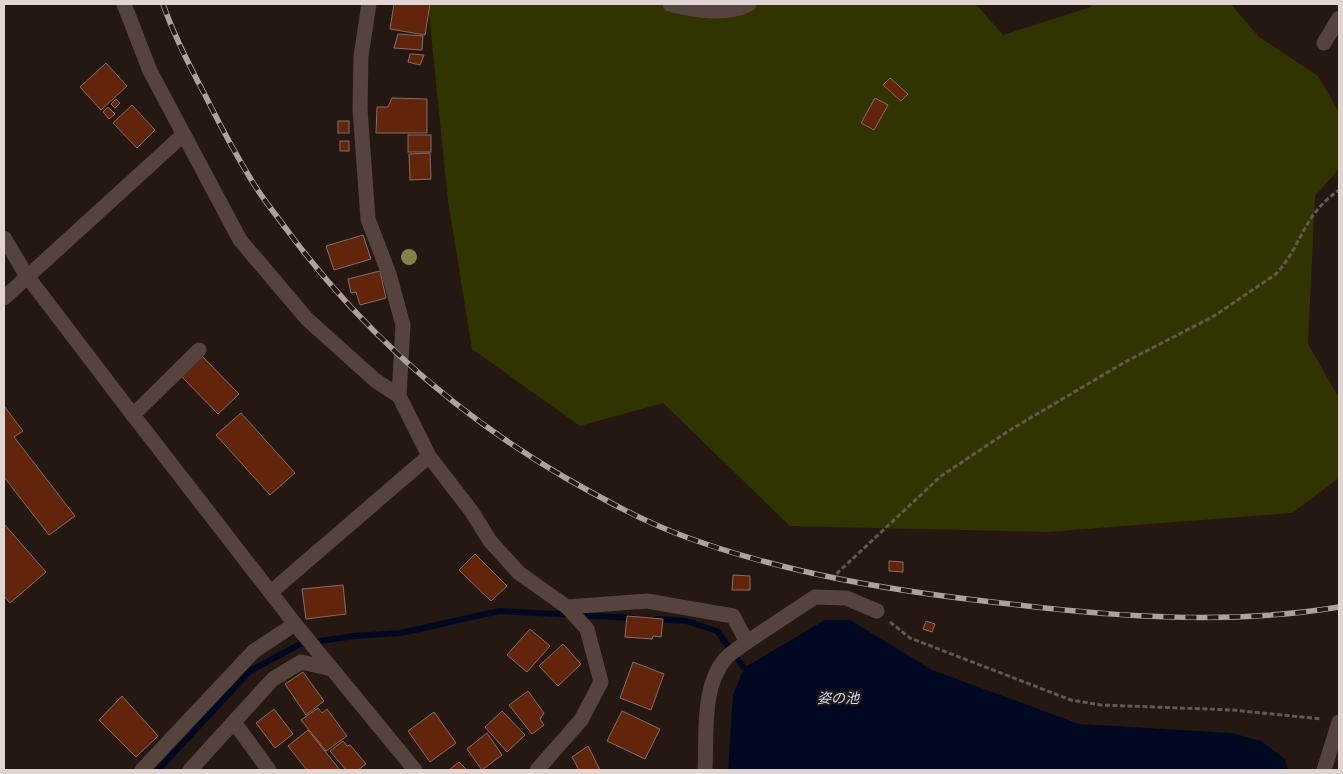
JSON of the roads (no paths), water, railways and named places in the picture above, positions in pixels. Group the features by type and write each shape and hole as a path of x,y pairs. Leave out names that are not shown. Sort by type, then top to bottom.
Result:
{"street":[{"path":"124,4 150,72 240,240 307,319 375,380 399,396 429,456 472,512 490,541 519,573 567,607 588,629 601,682 580,720 537,770"},
{"path":"369,4 361,56 360,109 368,219 389,274 403,325 399,396"},
{"path":"670,4 691,10 714,11 748,4"},
{"path":"1324,43 1339,18"},
{"path":"4,298 183,135"},
{"path":"4,238 28,276 133,415 295,624 415,770"},
{"path":"133,415 199,350"},
{"path":"271,592 429,456"},
{"path":"705,770 712,685 717,670 726,658 815,597 846,598 877,611"},
{"path":"567,607 647,601 677,605 733,616 747,642"},
{"path":"142,770 254,651 295,624"},
{"path":"190,770 273,679 301,662 332,669"},
{"path":"234,722 270,770"},
{"path":"1324,770 1338,722"}],"water":[{"name":"姿の池","path":"825,620 850,620 932,670 1079,724 1231,733 1261,741 1285,759 1288,770 728,770 733,695 744,668"}],"waterway":[{"path":"158,770 250,671 300,644 354,636 401,633 499,611 633,618"},
{"path":"656,619 686,621 717,631 744,668"}],"railway":[{"path":"163,4 188,61 223,131 250,178 287,230 346,302 448,398 524,452 564,477 624,510 686,537 765,562 805,572 928,594 1092,612 1174,617 1257,616 1339,607"}]}
